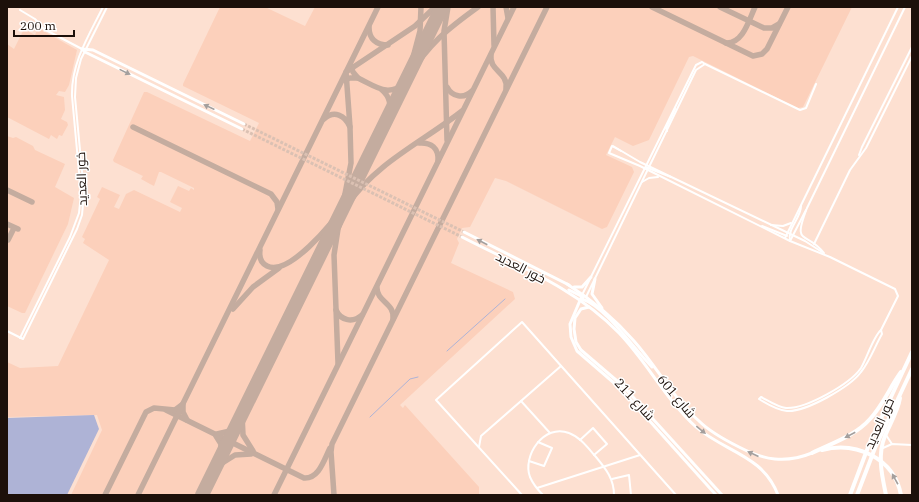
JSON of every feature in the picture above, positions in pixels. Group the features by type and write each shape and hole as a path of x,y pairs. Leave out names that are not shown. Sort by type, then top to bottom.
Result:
{"highway":[{"name":"خور العديد","path":"850,495 870,442 912,352"},
{"path":"812,453 849,436 866,424 879,408 908,361"},
{"name":"خور العديد","path":"857,495 875,448 912,369"},
{"path":"886,495 881,466 881,451 886,434 899,403 900,394"},
{"path":"812,453 830,448 848,447 864,451 886,466 895,478 901,495"}],"main road":[{"path":"82,49 242,129"},
{"path":"86,51 93,50 244,124"},
{"path":"464,232 576,288 582,287 591,277"},
{"name":"خور العديد","path":"462,237 582,297"},
{"path":"595,279 592,294 605,312"},
{"path":"567,284 611,321 657,371"},
{"name":"شارع 601","path":"582,297 629,344 691,421 717,441 757,464 766,472 778,495"},
{"name":"شارع 601","path":"582,297 605,312 634,340 689,412 711,432 758,457 778,461 791,460 812,453"},
{"name":"شارع 211","path":"582,297 572,315 570,328 571,340 577,351 625,393 716,495"},
{"name":"شارع 211","path":"591,307 581,309 575,318 574,332 579,348 624,386 722,495"}],"street":[{"name":"خور العديد","path":"22,338 72,232 79,213 81,194 72,92 74,71 82,49 103,7"},
{"name":"خور العديد","path":"22,338 77,229 82,215 84,193 75,92 78,68 107,7"},
{"path":"790,241 788,236 793,220 898,7"},
{"path":"788,236 807,208 905,7"},
{"path":"20,10 35,19 45,30 82,49"},
{"path":"814,244 912,47"},
{"path":"859,156 866,148 912,56"},
{"path":"582,297 595,279 641,182 647,168 646,164 695,66 704,63 800,110 806,108 816,84"},
{"path":"582,297 667,131 696,70 704,63"},
{"path":"667,131 666,128 675,106"},
{"path":"824,253 788,236 768,227 761,226 660,177 647,168 646,164 612,146 609,153 647,168 673,177 771,225 788,236 790,241 830,257 897,291 897,298 859,370 840,387 794,407 780,406 760,397 759,399 781,410 792,411 841,391 864,369 882,334 881,330"},
{"path":"619,157 622,151"},
{"path":"641,182 650,177 660,177"},
{"path":"788,236 800,212 801,205"},
{"path":"807,208 800,232 805,239 814,244 830,257"},
{"path":"771,225 785,226 793,220"},
{"path":"522,495 436,400 522,322 676,495"},
{"path":"7,331 22,338"},
{"path":"479,447 481,436 561,366"},
{"path":"521,401 550,433"},
{"path":"580,440 593,428 607,444 594,455"},
{"path":"542,495 530,477 529,461 532,451 538,442 550,433 567,432 580,440 604,467 612,479 614,495"},
{"path":"886,434 887,439 892,444"},
{"path":"529,461 544,466 552,448 538,442"},
{"path":"881,451 887,445 892,444 912,445"},
{"path":"537,489 640,455"},
{"path":"612,479 629,475 631,495"}],"shaded area":[{"path":"220,7 265,7 305,26 315,7 852,7 803,107 798,108 693,56 689,57 649,140 633,146 615,137 606,155 632,167 634,172 607,227 602,229 506,181 495,178 470,227 462,228 457,239 459,243 451,263 513,292 515,299 400,405 403,408 405,405 479,487 479,495 71,495 102,430 97,415 7,417 7,362 20,368 58,366 109,260 83,243 85,239 82,237 100,199 97,197 102,187 120,195 114,207 119,209 126,194 134,190 180,212 182,208 170,202 178,186 189,191 191,188 194,190 194,188 161,172 159,172 154,186 141,179 143,176 114,162 113,160 144,92 147,92 250,141 259,123 183,86"},
{"path":"38,28 77,50 69,85 65,92 59,91 56,95 64,97 65,110 61,119 67,122 68,125 62,136 59,135 57,139 51,135 49,139 7,117 7,44 14,49 24,29 35,35"},
{"path":"7,136 13,138 16,137 33,146 35,150 65,164 55,187 74,198 68,224 25,313 7,306"}],"water":[{"path":"94,415 99,429 67,495 7,495 7,418"}],"waterway":[{"path":"447,351 505,299"},
{"path":"370,417 410,379 418,377"}],"taxiway":[{"path":"138,495 378,7"},
{"path":"410,69 420,31 421,7"},
{"path":"324,119 335,114 339,115 345,119 350,127 346,72 415,26 435,7"},
{"path":"447,140 444,31 448,7"},
{"path":"408,77 431,46 478,7"},
{"path":"493,7 494,45"},
{"path":"506,7 508,18"},
{"path":"274,495 514,7"},
{"path":"334,495 331,452 332,444 547,7"},
{"path":"652,7 753,56 762,54 767,49 788,7"},
{"path":"720,7 764,28 772,28 779,24"},
{"path":"726,43 737,40 745,30 755,7"},
{"path":"369,27 370,35 374,40 380,44 388,45"},
{"path":"491,55 493,65 504,78 506,88"},
{"path":"345,80 350,78 358,78 353,72 351,66"},
{"path":"358,78 377,87 388,90 400,87 406,82"},
{"path":"447,87 452,93 458,96 469,94 472,91"},
{"path":"382,90 387,95 389,101 389,115"},
{"path":"348,204 359,189 386,164 462,111"},
{"path":"133,127 271,194 277,202 278,209"},
{"path":"343,204 351,163 350,127"},
{"path":"419,143 431,145 436,149 438,161"},
{"path":"7,190 32,202"},
{"path":"338,363 334,255 338,229 348,199"},
{"path":"260,250 261,260 267,266 276,267 286,264 309,247 330,225 343,207"},
{"path":"7,224 18,229"},
{"path":"8,240 14,228"},
{"path":"233,309 253,287 279,268"},
{"path":"377,288 378,293 391,309 393,319"},
{"path":"336,310 341,317 348,320 359,318 362,315"},
{"path":"105,495 146,412 154,408 175,410 183,404 183,412 187,420"},
{"path":"166,410 304,478 314,475 317,472 330,448"},
{"path":"242,415 243,435 253,451"},
{"path":"217,434 230,431 238,424"},
{"path":"216,436 221,444 220,459"},
{"path":"216,467 235,455 251,454"}],"runway":[{"path":"202,495 442,7"}],"tunnel":[{"path":"244,124 464,232"},
{"path":"242,129 462,237"}]}
